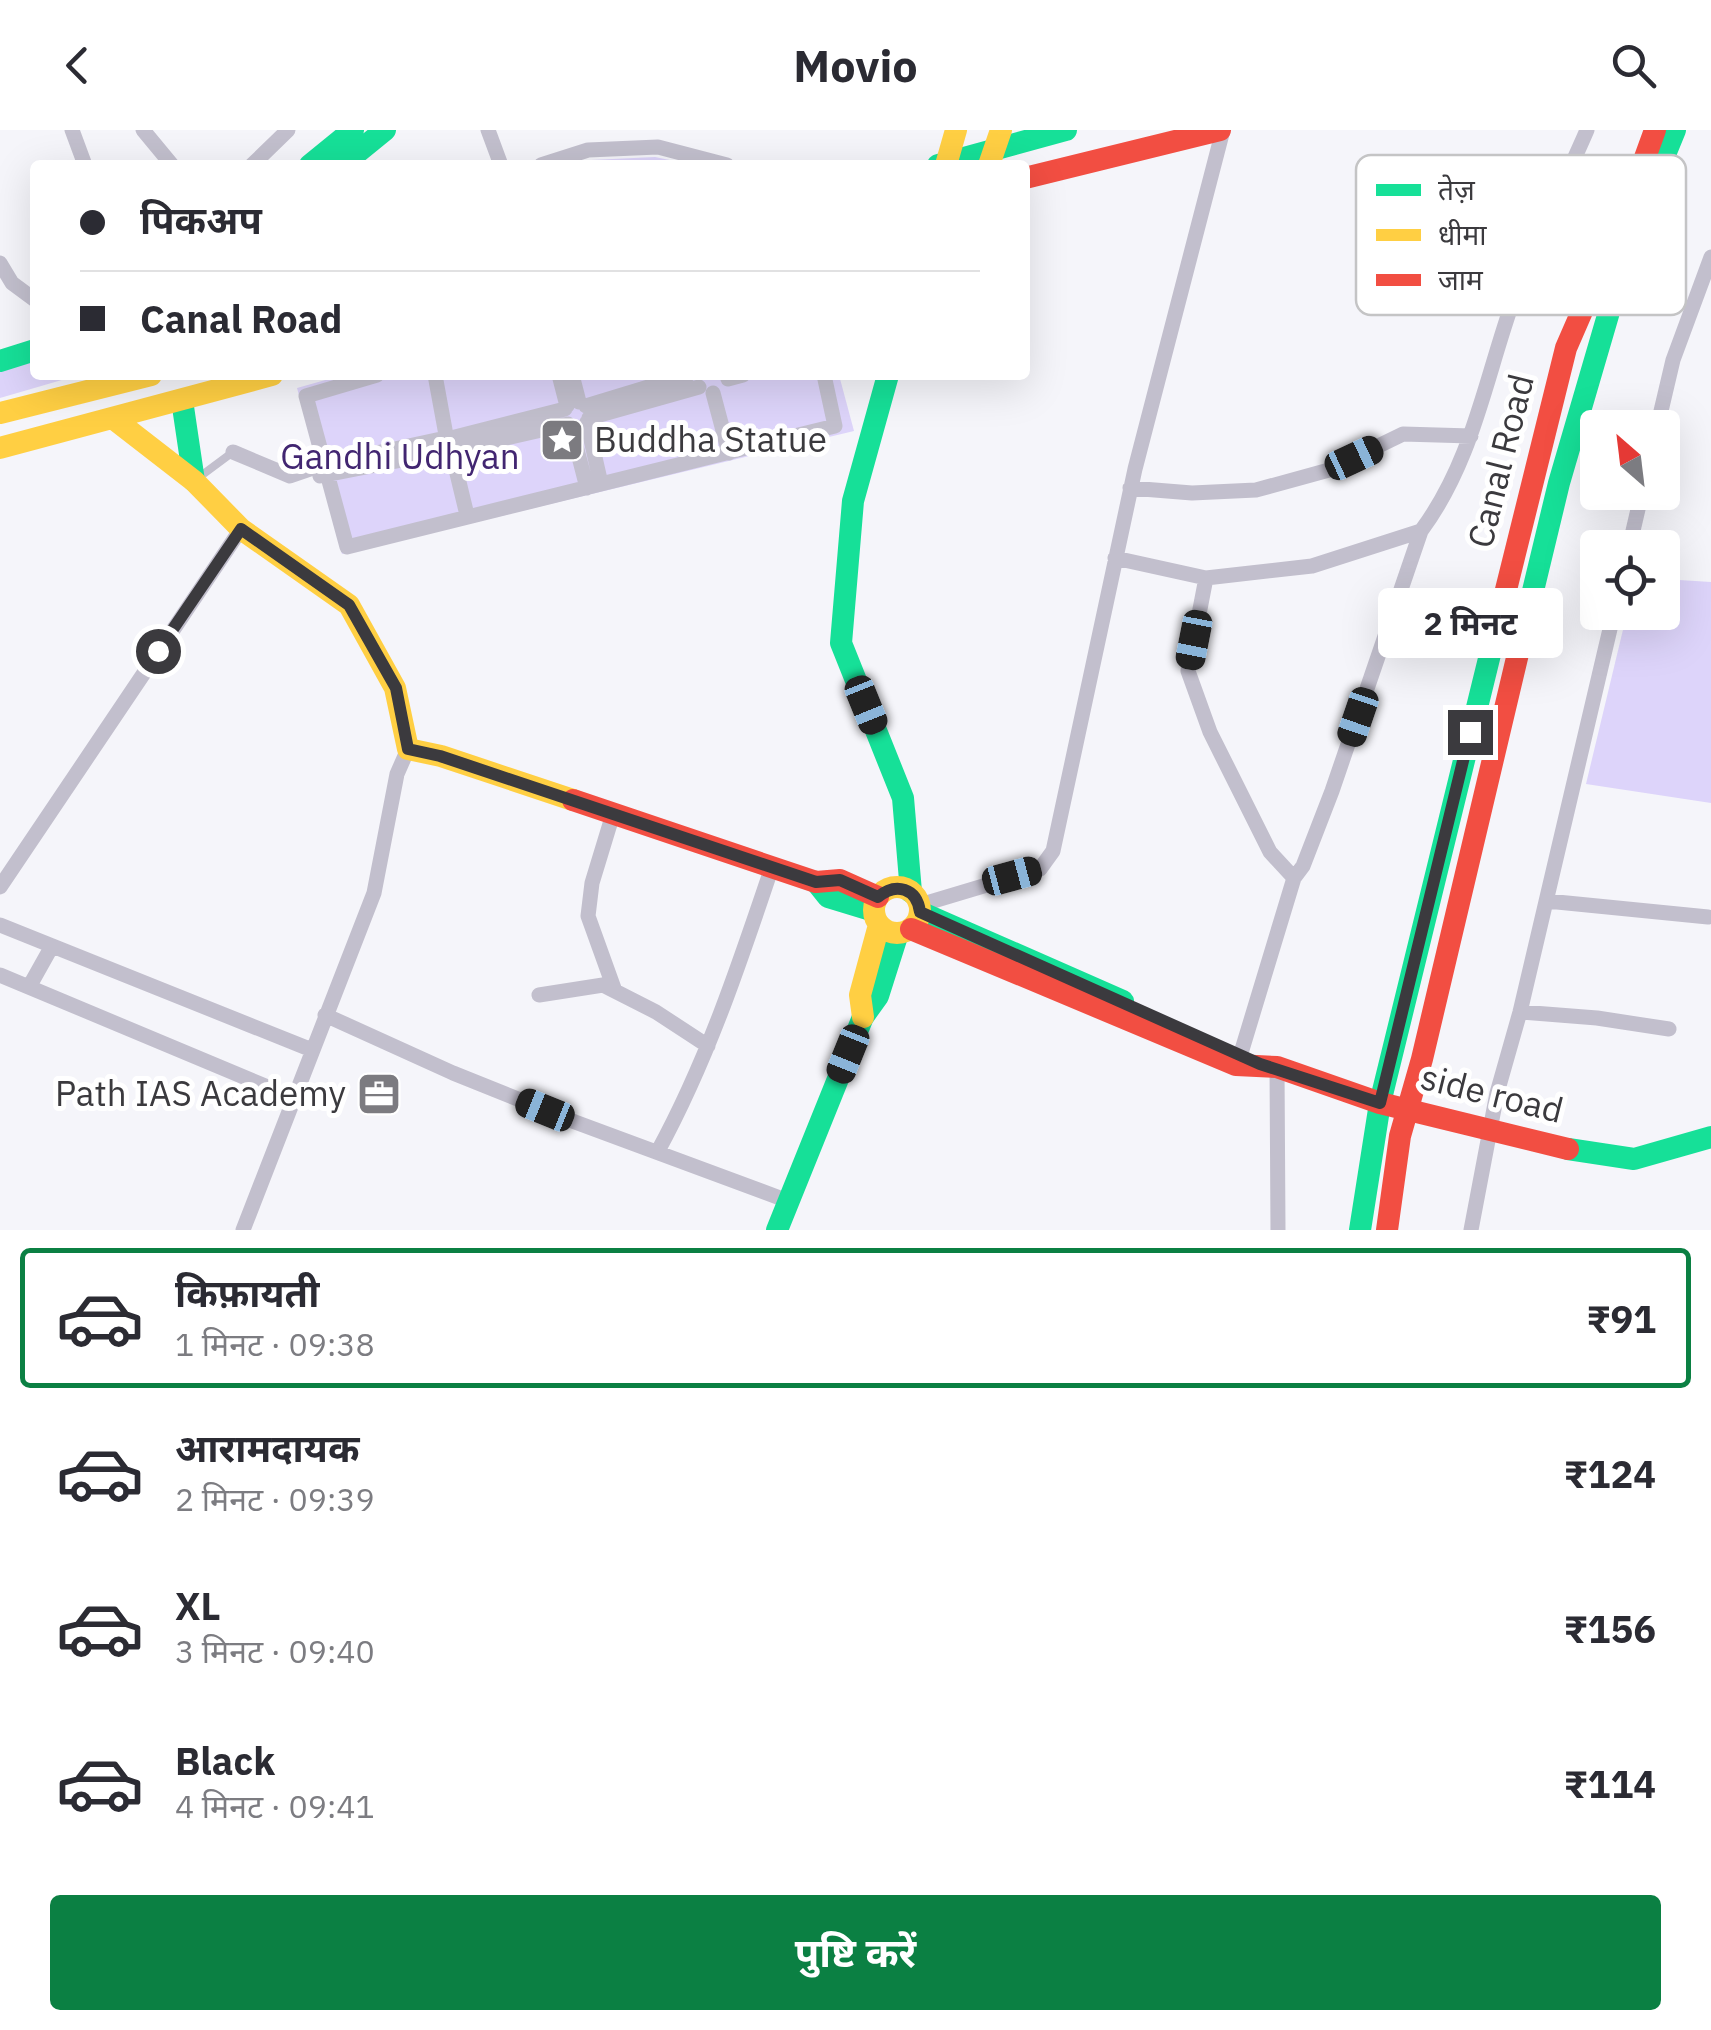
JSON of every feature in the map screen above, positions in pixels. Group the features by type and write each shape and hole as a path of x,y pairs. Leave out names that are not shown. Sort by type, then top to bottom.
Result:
{"main road":[{"path":"316,160 353,130"},
{"path":"348,160 385,130"},
{"path":"945,160 956,130"},
{"path":"956,160 1066,130"},
{"path":"1030,177 1222,130"},
{"name":"Canal Road","path":"1646,155 1655,130"},
{"name":"Canal Road","path":"1665,155 1675,130"},
{"name":"Canal Road","path":"1360,1230 1380,1103 1566,348 1580,315"},
{"name":"Canal Road","path":"1387,1230 1407,1108 1559,483 1608,315"},
{"path":"0,345 30,336"},
{"path":"0,361 30,352"},
{"path":"0,413 131,380"},
{"path":"0,448 254,380"},
{"path":"878,380 844,508 831,649 892,800 899,910"},
{"path":"777,1230 863,1018 860,995 899,910 903,798 841,644 853,501 887,380"},
{"path":"182,400 194,481"},
{"path":"114,419 194,481 241,529 349,605 396,688 408,749"},
{"name":"side road","path":"408,749 440,756 816,882 840,880 899,910 1259,1062 1380,1103 1582,1153 1634,1159 1711,1137"}],"street":[{"path":"72,130 84,160"},
{"path":"142,130 168,160"},
{"path":"257,160 288,130"},
{"path":"488,130 499,160"},
{"path":"899,910 1040,869 1052,850 1130,488 1222,130"},
{"path":"1576,155 1587,130"},
{"path":"557,160 588,150 658,147 708,160"},
{"path":"1661,410 1672,360 1711,256"},
{"path":"0,263 12,283 30,296"},
{"path":"1278,1230 1259,1062 1294,878 1304,866 1332,791 1421,531 1444,500 1472,436 1509,315"},
{"path":"361,380 306,396 347,547 834,426 825,380"},
{"path":"436,380 467,516"},
{"path":"561,380 576,414"},
{"path":"573,380 576,414 594,486"},
{"path":"233,452 290,476 449,444 700,385 728,453"},
{"path":"1130,488 1192,494 1256,490 1329,470 1404,434 1472,436"},
{"path":"0,887 241,529"},
{"path":"1116,558 1206,578 1312,566 1421,531"},
{"path":"1206,578 1188,671 1210,732 1270,852 1294,878"},
{"path":"1470,1230 1497,1093 1520,1012 1610,630"},
{"path":"243,1230 374,893 397,774 408,749"},
{"path":"613,814 592,883 588,916 615,991"},
{"path":"658,1151 708,1046 772,867"},
{"path":"1547,901 1708,917"},
{"path":"0,926 312,1050"},
{"path":"28,987 52,946"},
{"path":"0,974 294,1098"},
{"path":"539,996 603,985 708,1046"},
{"path":"1520,1012 1669,1029"},
{"path":"326,1014 453,1072 788,1201"}],"lane":[{"path":"194,481 233,452"}],"green space":[{"path":"655,157 670,160 591,160"},
{"path":"30,362 30,380 62,380 0,398 0,370"},
{"name":"Gandhi Udhyan","path":"325,380 840,380 854,431 342,554 297,388"},
{"path":"1680,580 1711,582 1711,803 1586,784 1623,630 1680,630"}],"traffic: fast":[{"path":"316,160 353,130"},
{"path":"348,160 385,130"},
{"path":"956,160 1066,130"},
{"path":"1665,155 1675,130"},
{"path":"1525,624 1559,483 1608,315"},
{"path":"0,361 30,352"},
{"path":"887,380 853,501 841,643 903,798 911,892"},
{"path":"182,400 194,481"},
{"path":"1360,1230 1380,1103 1496,630"},
{"path":"816,882 828,897 874,911"},
{"path":"920,912 1123,1001"},
{"path":"777,1230 863,1017 878,996 898,933"},
{"path":"1568,1149 1634,1159 1711,1137"}],"traffic: slow":[{"path":"947,160 956,130"},
{"path":"991,160 1001,130"},
{"path":"0,413 131,380"},
{"path":"0,448 253,380"},
{"path":"114,419 194,481 241,529 349,605 395,688 408,749 441,756 573,800"},
{"path":"897,887 913,894 920,910 913,926 897,933 881,926 874,910 881,894 897,887"},
{"path":"863,1017 860,995 879,925"}],"traffic: jam":[{"path":"1030,177 1220,130"},
{"path":"1646,155 1655,130"},
{"path":"1496,630 1566,348 1580,315"},
{"path":"1387,1230 1400,1136 1422,1059 1525,624"},
{"path":"573,800 816,882 840,880 878,897"},
{"path":"911,929 1236,1065 1277,1067 1380,1103 1568,1149"}],"place":[{"name":"Buddha Statue","path":"562,440"},
{"name":"Path IAS Academy","path":"379,1094"}],"route":[{"path":"158,651 241,529 349,605 396,688 408,749 440,756 816,882 840,880 878,897 890,889 905,889 916,898 920,912 1260,1064 1380,1103 1470,732"}]}
